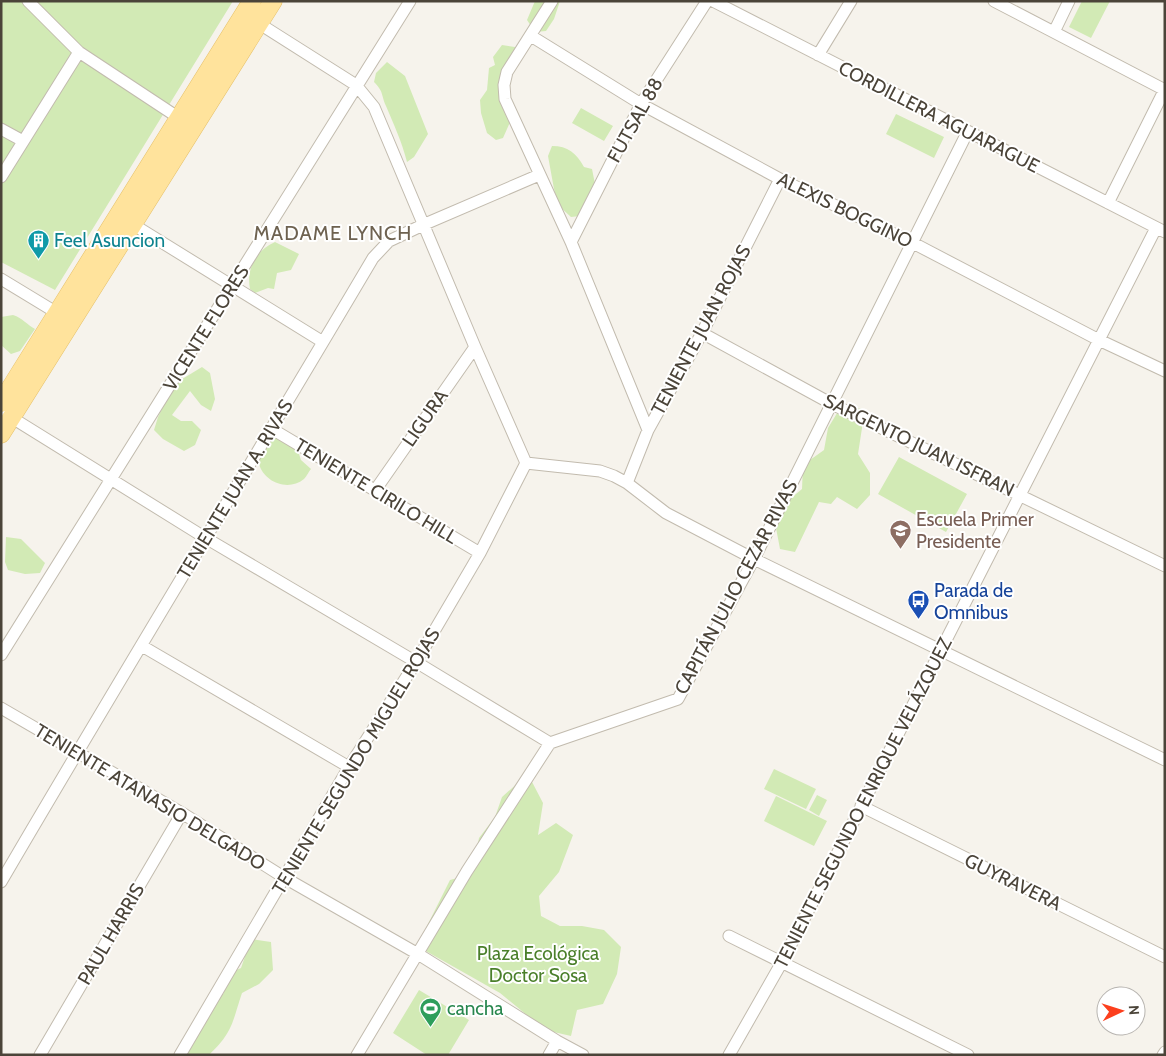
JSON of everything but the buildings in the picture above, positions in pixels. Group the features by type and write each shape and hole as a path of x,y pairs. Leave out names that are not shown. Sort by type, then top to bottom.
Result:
{"main road":[{"path":"125,221 179,118 252,13 273,1"},
{"path":"1,434 7,414 64,317 252,13"},
{"path":"1,403 64,317"}],"street":[{"path":"28,1 79,52 179,118"},
{"name":"VICENTE FLORES","path":"1,655 410,1"},
{"path":"552,1 507,72 504,85 505,99 571,242 648,430"},
{"name":"FUTSAL 88","path":"571,242 641,104 707,1"},
{"name":"CORDILLERA AGUARAGUE","path":"713,1 967,133 1160,230"},
{"path":"818,55 851,1"},
{"path":"994,1 1165,90 1108,203"},
{"path":"1054,32 1069,1"},
{"path":"252,13 356,85 374,107 425,224 474,346 526,463 600,471 627,483 666,513 754,559 1165,760"},
{"name":"ALEXIS BOGGINO","path":"531,36 641,104 780,178 913,243 1098,340 1165,371"},
{"path":"1,177 79,52"},
{"path":"1,129 23,141"},
{"name":"CAPITÁN JULIO CEZAR RIVAS","path":"550,744 678,699 754,559 967,133"},
{"name":"TENIENTE JUAN A. RIVAS","path":"1,882 76,753 142,646 204,537 272,429 373,258 389,241 539,175"},
{"name":"TENIENTE JUAN ROJAS","path":"627,483 648,430 702,333 780,178"},
{"path":"125,221 323,342"},
{"name":"TENIENTE SEGUNDO ENRIQUE VELÁZQUEZ","path":"729,1055 782,962 1098,340 1160,230"},
{"path":"1,280 64,317"},
{"name":"SARGENTO JUAN ISFRAN","path":"702,333 832,404 1165,566"},
{"name":"LIGURA","path":"376,489 474,346"},
{"path":"7,414 204,537 416,662 550,744 467,871 356,1055"},
{"name":"TENIENTE CIRILO HILL","path":"272,429 376,489 480,553"},
{"name":"TENIENTE SEGUNDO MIGUEL ROJAS","path":"180,1055 349,767 416,662 480,553 526,463"},
{"path":"142,646 349,767"},
{"name":"TENIENTE ATANASIO DELGADO","path":"1,708 182,813 285,878 418,954 557,1041 583,1055"},
{"name":"GUYRAVERA","path":"861,806 1165,957"},
{"name":"PAUL HARRIS","path":"40,1055 182,813"},
{"path":"729,936 968,1055"},
{"path":"549,1055 557,1041"}],"green space":[{"path":"1,1 233,1 55,290 1,262"},
{"path":"535,1 560,1 554,19 546,31 535,32 527,20"},
{"path":"1082,1 1110,1 1091,38 1069,27"},
{"path":"502,45 515,47 514,69 503,96 511,120 503,138 496,140 487,133 481,113 480,100 487,90 489,68 495,65 493,57"},
{"path":"387,62 405,76 428,134 414,157 407,162 381,91 374,82 376,73"},
{"path":"581,108 613,126 604,141 572,123"},
{"path":"896,114 944,137 934,158 886,134"},
{"path":"552,146 563,147 571,151 584,167 592,169 595,184 580,216 571,217 559,206 548,156"},
{"path":"275,242 299,254 291,270 277,273 274,289 268,288 255,293 250,289 251,267 258,255 268,245"},
{"path":"13,315 35,329 20,351 11,354 1,345 1,317"},
{"path":"202,367 210,373 215,399 211,411 201,405 190,391 172,415 181,421 192,421 201,430 195,445 184,451 163,439 154,430 158,417 174,384"},
{"path":"842,405 862,409 862,428 858,454 870,473 870,495 857,509 837,497 831,504 819,502 795,552 780,549 776,528 790,499 802,489 803,465 824,450 828,428"},
{"path":"272,434 298,451 301,460 311,469 304,479 298,483 284,485 277,483 266,476 262,470 258,459 259,443"},
{"path":"899,457 967,494 946,532 878,494"},
{"path":"6,537 21,539 45,563 40,573 25,574 8,570 5,562"},
{"path":"774,769 816,789 806,809 764,789"},
{"name":"Plaza Ecológica Doctor Sosa","path":"521,780 531,780 543,803 538,835 556,823 573,835 559,872 539,896 541,916 560,926 582,926 604,930 621,947 617,974 603,1004 577,1010 571,1036 545,1030 500,993 424,950 426,928 450,880 472,874 479,838 495,817 502,797"},
{"path":"817,795 827,800 819,816 809,810"},
{"path":"776,796 827,821 814,846 764,821"},
{"path":"251,939 271,942 273,970 259,984 242,993 227,1033 209,1055 182,1055 189,1052 189,1035 208,1003 224,993 223,976 241,968"},
{"name":"cancha","path":"419,990 469,1020 448,1055 427,1055 393,1033"}],"place":[{"name":"Feel Asuncion","path":"38,259"},
{"name":"Escuela Primer Presidente","path":"900,549"},
{"name":"Parada de Omnibus","path":"918,620"},
{"name":"cancha","path":"431,1027"}],"district":[{"name":"MADAME LYNCH","path":"333,233"}]}
